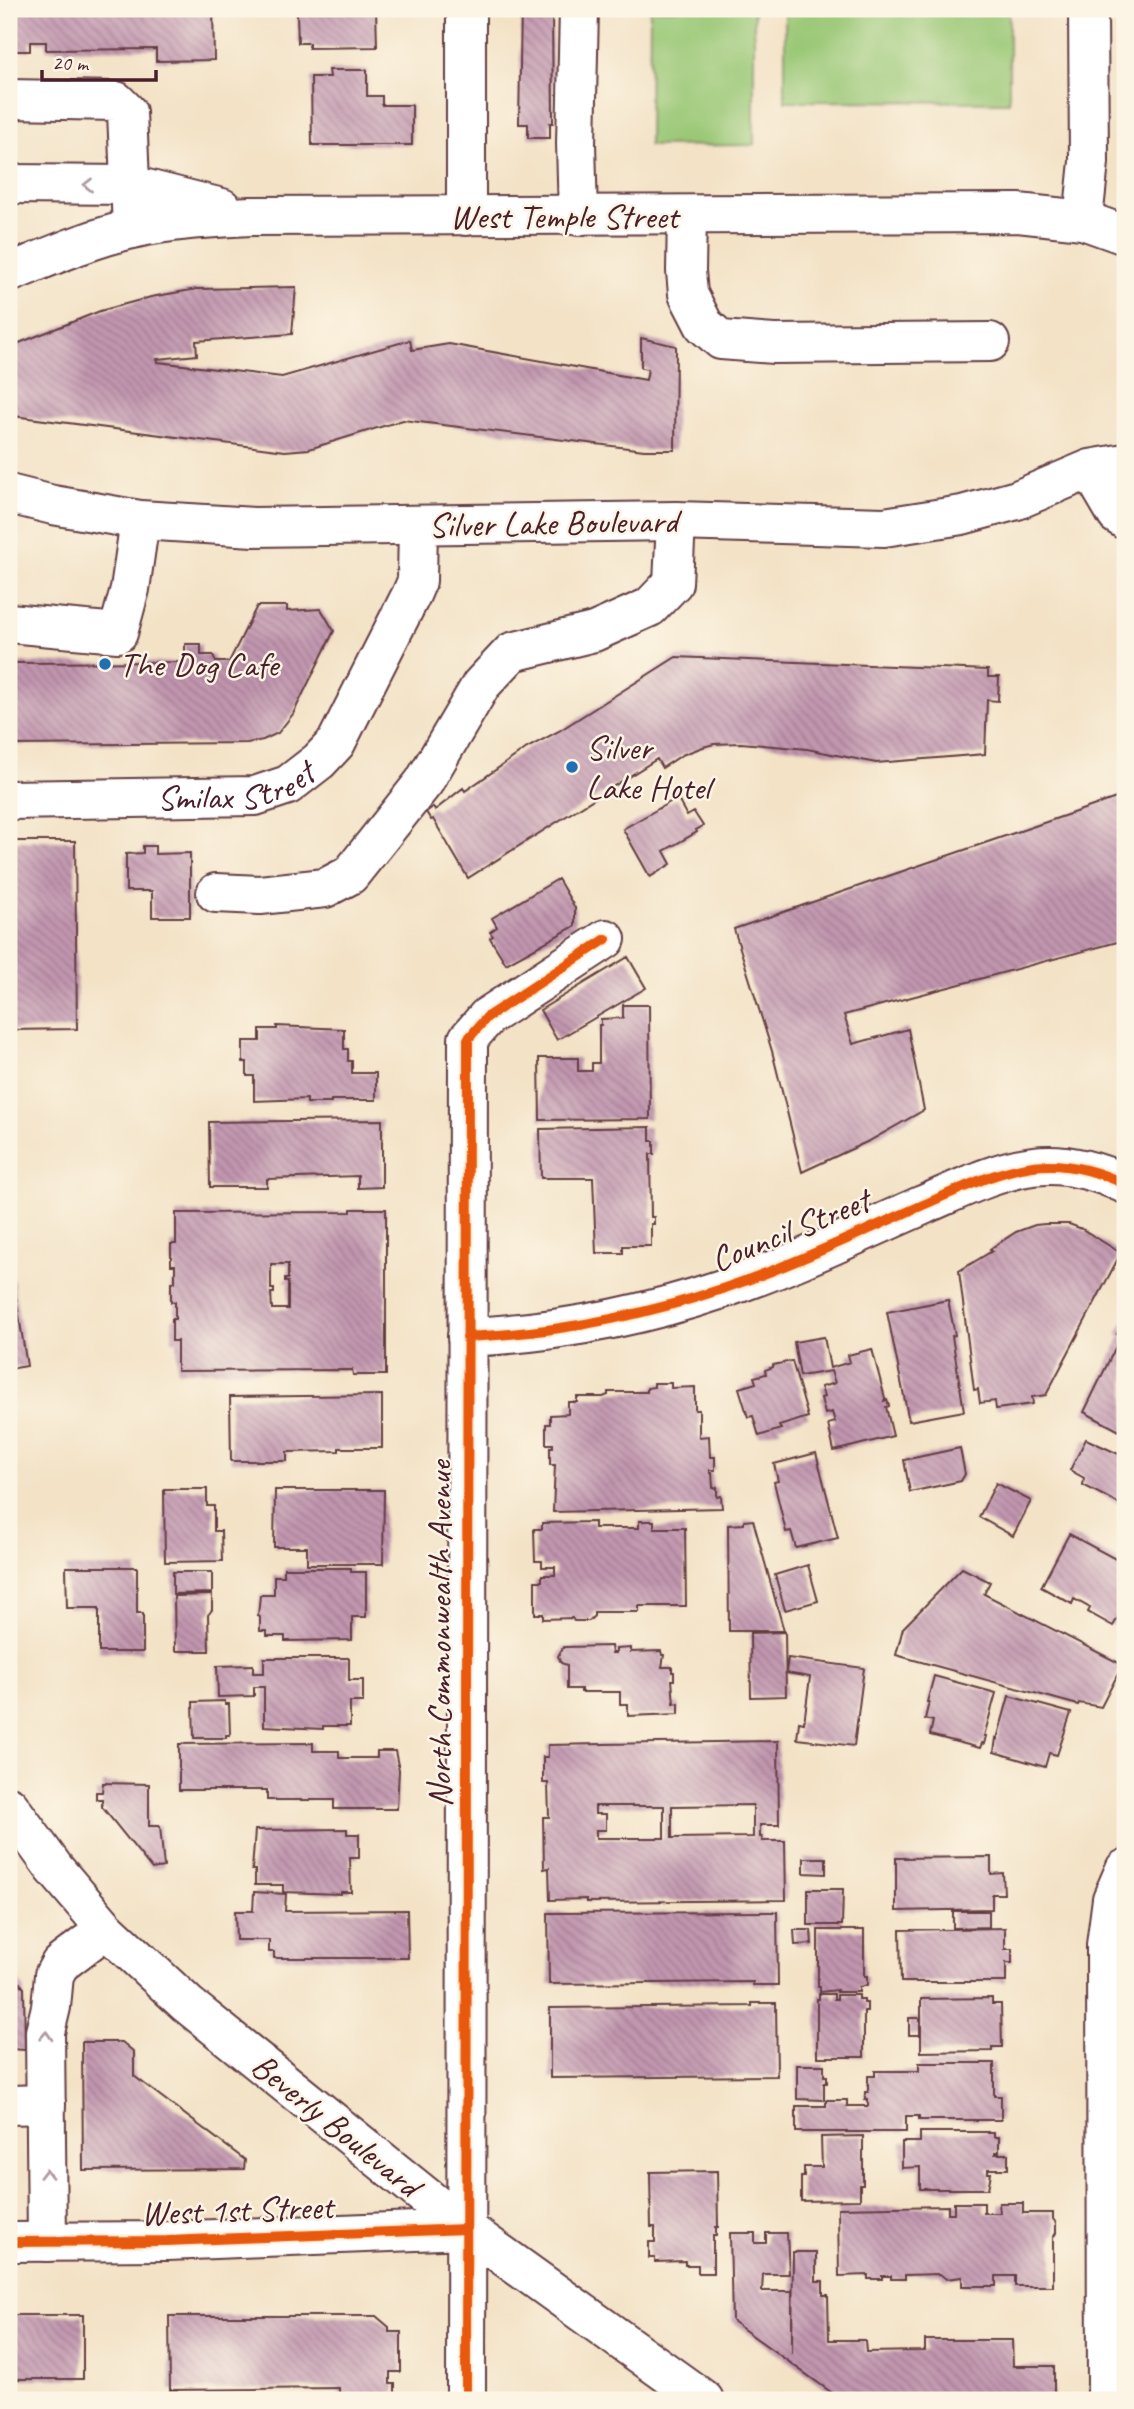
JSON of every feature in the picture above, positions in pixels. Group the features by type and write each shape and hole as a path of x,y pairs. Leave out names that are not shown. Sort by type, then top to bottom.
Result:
{"street":[{"path":"466,9 466,216"},
{"path":"578,216 576,143 579,9"},
{"path":"1083,220 1089,162 1088,9"},
{"path":"9,99 116,101 127,112 132,229"},
{"path":"9,184 131,185 251,216"},
{"name":"West Temple Street","path":"9,274 68,248 132,229 183,220 251,216 1018,213 1083,220 1125,235"},
{"path":"687,215 688,294 704,325 721,340 774,344 990,342"},
{"name":"Silver Lake Boulevard","path":"9,494 53,505 140,520 254,527 676,521 884,527 962,515 1017,500 1108,466 1125,437"},
{"path":"1108,466 1117,515 1125,520"},
{"path":"9,623 118,633 130,589 140,520"},
{"path":"216,893 260,895 324,888 350,875 424,782 481,685 512,652 594,632 650,607 673,583 676,521"},
{"name":"Smilax Street","path":"9,800 255,796 288,785 319,761 335,743 411,595 417,581 418,525"},
{"name":"North Commonwealth Avenue","path":"466,2400 468,1039 487,1017 606,939"},
{"name":"Council Street","path":"467,1337 569,1328 639,1314 722,1289 776,1269 961,1188 1033,1166 1064,1166 1105,1175 1125,1184"},
{"name":"Beverly Boulevard","path":"9,1806 54,1868 106,1929 187,2004 466,2229 704,2400"},
{"path":"1107,2400 1106,1945 1112,1899 1125,1869"},
{"path":"47,2242 45,2032 54,1975 60,1964 106,1929"},
{"path":"9,2105 46,2104"},
{"name":"West 1st Street","path":"9,2242 167,2241 466,2229"}],"green space":[{"path":"650,9 754,9 754,145 649,146"},
{"path":"785,9 1009,9 1009,102 785,101"}],"building":[{"path":"9,9 213,9 214,60 156,61 156,49 46,50 46,42 30,42 30,51 9,51"},
{"path":"255,9 376,9 377,47 309,48 309,43 298,43 297,13 255,13"},
{"path":"521,9 552,9 553,123 550,123 550,138 528,138 528,124 519,124"},
{"path":"329,70 367,70 367,96 382,96 382,105 412,105 412,145 312,145 311,77 330,77"},
{"path":"296,287 292,334 196,341 197,355 157,359 158,362 282,377 410,340 412,350 449,344 646,380 648,369 641,368 641,338 676,346 675,450 644,450 403,420 309,449 285,451 14,416 9,347 100,311 151,297 197,289"},
{"path":"257,606 287,606 287,611 321,609 334,631 293,714 278,733 247,743 9,745 9,663 185,662 185,644 201,644 201,655 213,655 216,662 229,662"},
{"name":"Silver Lake Hotel","path":"676,657 988,670 988,677 999,677 998,701 987,700 985,754 876,763 807,749 741,743 703,747 682,755 662,768 657,759 468,878 433,819 431,820 426,812 433,807 435,810 463,788 465,791 527,748 559,731"},
{"path":"1125,795 1125,940 844,1015 853,1044 908,1029 924,1110 871,1140 802,1172 772,1051 734,929"},
{"path":"677,798 687,816 694,812 703,826 664,851 671,864 650,877 623,829"},
{"path":"9,841 75,841 77,1029 9,1030"},
{"path":"143,846 155,846 155,854 190,853 190,917 152,917 152,891 126,891 126,854 143,853"},
{"path":"558,879 575,908 575,926 506,964 490,938 493,936 490,932 497,927 492,918"},
{"path":"628,957 646,988 557,1040 540,1010"},
{"path":"623,1005 649,1005 650,1119 540,1120 539,1058 578,1058 578,1071 592,1071 592,1063 599,1063 601,1019 623,1018"},
{"path":"277,1026 344,1029 344,1049 348,1049 348,1061 352,1061 352,1073 376,1073 376,1100 331,1100 331,1103 307,1103 307,1099 254,1101 254,1076 247,1076 247,1062 243,1062 243,1041 260,1041 260,1029 277,1029"},
{"path":"382,1120 382,1187 358,1188 358,1176 267,1179 267,1187 210,1187 209,1122"},
{"path":"650,1127 650,1141 654,1141 654,1154 650,1154 651,1217 654,1217 654,1224 651,1224 651,1246 623,1246 623,1253 596,1253 593,1178 541,1178 540,1129"},
{"path":"351,1209 386,1209 386,1375 353,1375 352,1370 177,1371 177,1341 172,1341 175,1302 171,1302 171,1282 175,1282 175,1265 171,1265 171,1244 176,1244 176,1213 351,1212","holes":["271,1264 288,1264 288,1279 285,1279 285,1282 288,1282 288,1309 272,1309 271,1293 274,1293 274,1289 271,1289"]},
{"path":"1045,1224 1069,1224 1121,1253 1046,1395 1032,1397 1033,1404 996,1409 995,1401 980,1403 978,1389 974,1390 959,1271 992,1251 990,1249 1016,1232"},
{"path":"9,1253 27,1366 9,1369"},
{"path":"948,1300 964,1411 909,1421 887,1312"},
{"path":"1125,1318 1125,1434 1084,1412 1121,1336 1117,1334"},
{"path":"824,1337 830,1368 850,1362 848,1355 872,1349 884,1401 887,1400 889,1406 886,1407 893,1436 834,1451 828,1424 835,1422 832,1412 825,1414 821,1398 824,1397 821,1387 835,1383 831,1371 800,1376 794,1342"},
{"path":"792,1361 808,1417 759,1436 753,1416 748,1417 739,1388 756,1383 754,1377 766,1374 765,1370 773,1365"},
{"path":"654,1383 671,1383 671,1388 695,1387 695,1410 699,1410 699,1437 709,1436 710,1457 715,1457 715,1470 710,1470 710,1473 713,1488 717,1487 717,1497 721,1496 722,1508 553,1512 555,1465 550,1465 550,1447 553,1447 553,1444 546,1444 546,1424 550,1424 550,1415 568,1414 568,1402 577,1402 577,1397 603,1397 608,1395 608,1392 647,1392 647,1388 654,1387"},
{"path":"382,1395 382,1448 287,1452 287,1461 231,1461 230,1397"},
{"path":"1086,1439 1125,1457 1125,1507 1083,1485 1084,1478 1070,1470"},
{"path":"960,1448 965,1474 961,1481 910,1492 904,1460"},
{"path":"816,1453 838,1538 796,1548 791,1531 786,1532 774,1482 778,1481 774,1464"},
{"path":"996,1483 1031,1501 1013,1536 979,1517"},
{"path":"164,1489 207,1489 207,1506 214,1506 214,1531 221,1531 222,1561 165,1562"},
{"path":"275,1490 384,1490 383,1564 307,1564 307,1547 274,1547"},
{"path":"753,1520 784,1631 729,1631 728,1525 744,1524 744,1521"},
{"path":"639,1521 654,1521 654,1528 685,1528 686,1606 639,1606 639,1612 594,1612 589,1621 574,1621 572,1618 543,1619 543,1614 535,1614 535,1581 542,1581 542,1575 555,1575 555,1567 542,1567 542,1561 535,1561 534,1529 542,1529 542,1523 594,1522 594,1528 639,1528"},
{"path":"1069,1534 1125,1564 1125,1613 1122,1611 1113,1626 1088,1612 1090,1608 1074,1599 1072,1604 1041,1587"},
{"path":"808,1565 818,1601 785,1610 775,1575"},
{"path":"66,1567 137,1567 137,1613 143,1613 143,1652 99,1652 99,1608 67,1608"},
{"path":"284,1568 351,1568 351,1572 366,1572 366,1617 352,1617 352,1640 285,1641 285,1636 267,1636 267,1631 260,1631 260,1595 274,1595 274,1576 284,1576"},
{"path":"962,1568 990,1582 984,1594 1119,1663 1118,1667 1121,1668 1101,1707 1078,1705 896,1655 903,1628"},
{"path":"173,1572 212,1572 212,1593 173,1594"},
{"path":"212,1595 212,1610 208,1615 209,1651 175,1651 174,1596"},
{"path":"785,1632 786,1696 751,1697 750,1633"},
{"path":"611,1646 612,1653 616,1653 616,1649 631,1648 631,1652 661,1651 664,1655 662,1667 672,1667 674,1672 674,1704 679,1703 679,1714 628,1716 628,1704 620,1704 620,1692 581,1692 581,1689 567,1689 567,1665 561,1663 558,1656 564,1647"},
{"path":"264,1658 349,1658 349,1680 363,1680 363,1702 350,1702 350,1726 323,1726 323,1729 264,1726 264,1687 254,1687 254,1696 218,1697 217,1666 253,1665 253,1673 264,1673"},
{"path":"788,1658 864,1668 854,1746 797,1739 799,1722 804,1723 810,1677 786,1673"},
{"path":"934,1676 996,1693 984,1744 982,1743 980,1748 930,1735 933,1721 925,1719"},
{"path":"1009,1696 1071,1713 1057,1755 1049,1753 1045,1767 994,1752"},
{"path":"225,1701 225,1704 229,1704 230,1735 226,1735 226,1738 194,1738 193,1702"},
{"path":"778,1741 779,1825 760,1825 760,1837 762,1841 785,1841 786,1900 550,1900 549,1868 544,1869 543,1817 549,1817 548,1783 543,1783 543,1757 548,1757 548,1745","holes":["753,1805 753,1837 672,1838 672,1806","595,1806 664,1806 664,1838 596,1838 596,1830 606,1830 606,1814 595,1814"]},
{"path":"313,1743 313,1751 339,1751 339,1758 377,1758 377,1751 395,1751 399,1770 397,1809 334,1809 334,1800 267,1800 267,1790 179,1790 179,1744"},
{"path":"103,1783 149,1784 149,1826 160,1826 164,1867 152,1869 102,1807 102,1799 96,1799 96,1792 102,1792"},
{"path":"347,1829 347,1834 359,1834 359,1858 350,1858 351,1892 283,1892 283,1885 255,1885 255,1870 252,1870 255,1830"},
{"path":"991,1857 991,1874 1003,1873 1004,1894 992,1894 992,1909 896,1911 896,1858"},
{"path":"804,1858 826,1858 826,1874 804,1873"},
{"path":"808,1889 843,1889 842,1925 808,1925"},
{"path":"254,1892 286,1894 285,1911 407,1910 408,1958 274,1958 274,1952 269,1952 269,1940 236,1940 235,1911 253,1911"},
{"path":"953,1911 989,1911 989,1927 953,1928"},
{"path":"777,1912 778,1985 753,1985 753,1982 549,1984 548,1913"},
{"path":"1005,1928 1005,1949 1012,1949 1012,1963 1006,1963 1006,1982 901,1982 900,1930"},
{"path":"794,1930 811,1930 812,1944 795,1945"},
{"path":"818,1930 864,1930 864,1976 867,1976 867,1985 859,1987 859,1992 820,1992"},
{"path":"9,1969 24,1988 25,2050 9,2049"},
{"path":"819,1994 834,1994 834,1999 837,1999 837,1995 859,1995 859,1999 864,1999 864,2003 867,2003 867,2011 864,2011 864,2057 817,2057"},
{"path":"992,1998 992,2004 1001,2004 1002,2047 992,2047 992,2051 921,2052 921,1999"},
{"path":"752,2003 776,2003 777,2076 550,2078 550,2008 752,2006"},
{"path":"909,2018 920,2018 920,2035 909,2035"},
{"path":"82,2042 122,2042 134,2052 134,2076 245,2160 244,2169 83,2170"},
{"path":"919,2063 994,2063 994,2096 1001,2096 1001,2120 919,2120 919,2116 906,2116 906,2132 796,2132 796,2106 826,2106 826,2100 847,2100 847,2106 868,2106 865,2092 868,2092 868,2076 875,2076 875,2071 919,2071"},
{"path":"797,2065 824,2065 827,2083 824,2083 824,2100 797,2099"},
{"path":"920,2132 994,2133 994,2137 999,2137 999,2152 995,2154 1008,2154 1008,2169 988,2169 988,2173 991,2173 988,2189 920,2189 920,2167 902,2168 902,2142 920,2142"},
{"path":"863,2136 863,2185 860,2185 860,2200 801,2201 801,2177 804,2177 804,2167 822,2167 821,2137"},
{"path":"717,2171 718,2227 716,2236 713,2236 713,2273 698,2273 698,2265 685,2265 685,2261 655,2262 655,2258 649,2258 649,2242 655,2242 655,2227 651,2227 650,2172"},
{"path":"954,2203 984,2203 984,2213 1000,2213 999,2203 1023,2203 1023,2213 1053,2213 1056,2233 1053,2238 1053,2286 1015,2286 1015,2276 996,2276 996,2286 962,2286 962,2277 946,2279 940,2274 905,2275 905,2279 891,2279 891,2276 868,2279 868,2275 839,2276 838,2208 948,2206 948,2213 954,2213"},
{"path":"730,2233 755,2233 755,2243 766,2243 766,2233 787,2233 789,2274 763,2274 762,2291 792,2291 792,2354 793,2252 816,2252 816,2281 823,2281 823,2295 828,2295 829,2340 865,2340 866,2352 925,2351 925,2340 1012,2340 1013,2366 1054,2366 1054,2400 842,2400 732,2321"},
{"path":"9,2315 83,2315 83,2379 9,2379"},
{"path":"169,2316 376,2316 389,2327 389,2332 401,2332 401,2372 390,2372 390,2384 395,2384 395,2400 323,2400 339,2398 339,2388 170,2390"}],"cycle path":[{"path":"466,2400 468,1039 487,1017 606,939"},
{"path":"467,1337 532,1332 596,1322 691,1299 773,1270 963,1187 1019,1168 1045,1165 1068,1167 1103,1175 1125,1184"},
{"path":"9,2242 167,2241 466,2229"}],"place":[{"name":"The Dog Cafe","path":"105,664"},
{"name":"Silver Lake Hotel","path":"572,767"}]}
